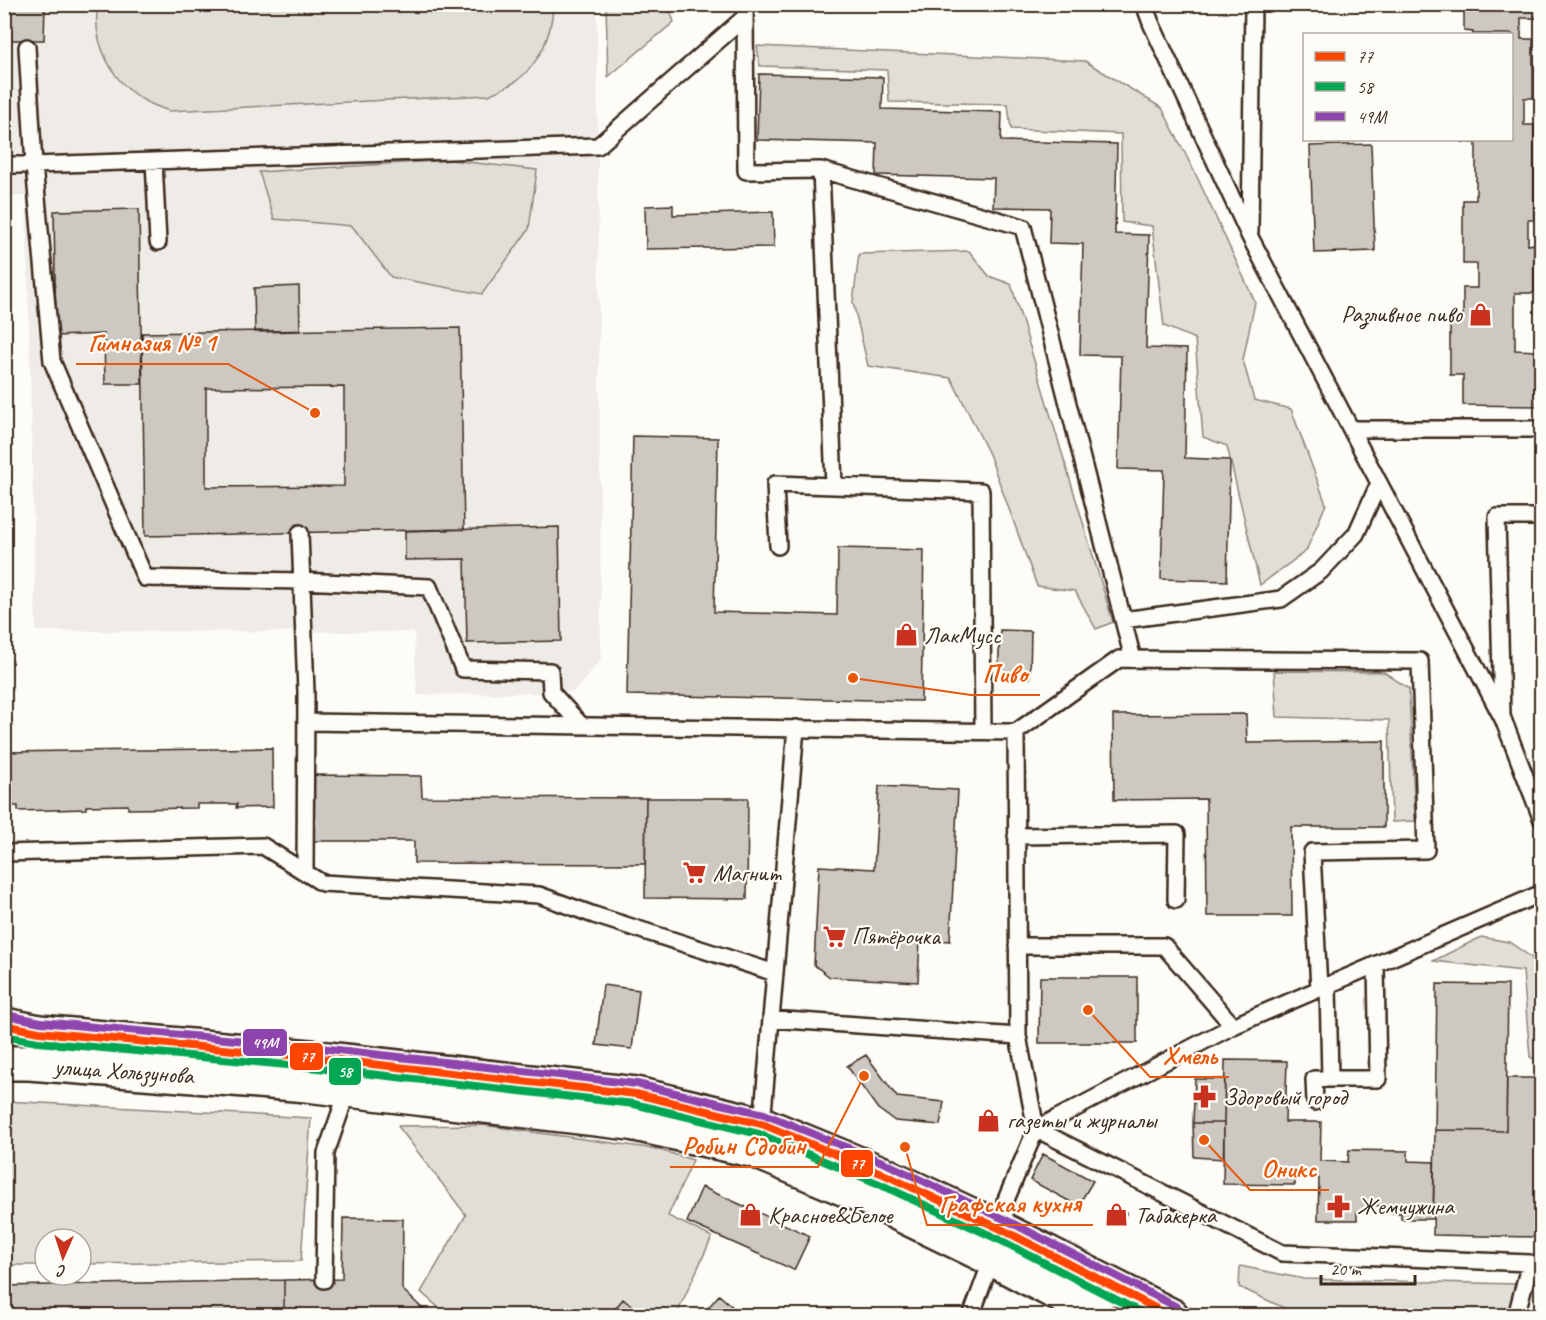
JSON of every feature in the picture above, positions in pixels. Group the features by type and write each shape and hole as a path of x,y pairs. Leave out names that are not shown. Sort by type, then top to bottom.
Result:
{"main road":[{"name":"улица Хользунова","path":"4,1025 39,1032 310,1056 636,1094 762,1124 881,1173 999,1245 1100,1316"},
{"name":"улица Хользунова","path":"4,1063 29,1063 307,1085 630,1123 755,1151 864,1197 999,1245 1172,1316"}],"lane":[{"path":"1144,4 1250,237 1503,719 1542,820"},
{"path":"1250,237 1253,4"},
{"path":"4,165 598,146 745,11"},
{"path":"745,11 746,171 821,170 1023,227 1133,659"},
{"path":"27,47 34,165 52,361 145,578 302,581 429,587 463,669 550,671 551,692 581,725"},
{"path":"154,161 158,242"},
{"path":"821,170 834,485"},
{"path":"1351,429 1542,429"},
{"path":"1123,620 1281,599 1321,570 1356,534 1379,483"},
{"path":"777,546 775,484 981,491 983,731"},
{"path":"1503,719 1497,517 1542,517"},
{"path":"300,533 306,722 305,872"},
{"path":"306,722 1016,732 1119,659 1420,661 1426,850 1312,852 1330,1079"},
{"path":"762,1124 796,728"},
{"path":"971,1316 999,1245 1005,1202 1036,1129 1018,1036 1016,732"},
{"path":"1016,836 1177,834 1176,900"},
{"path":"4,853 263,846 322,883 539,895 775,973"},
{"path":"1036,1129 1233,1026 1542,893"},
{"path":"1017,946 1164,946 1233,1026"},
{"path":"1315,1102 1314,1079 1378,1079 1376,964"},
{"path":"771,1019 1018,1036"},
{"path":"324,1280 326,1154 348,1089"},
{"path":"1036,1129 1282,1253 1536,1260 1516,1316"}],"shaded area":[{"path":"553,4 547,38 538,58 515,82 489,95 169,111 135,94 115,74 101,47 97,19 98,5"},
{"path":"4,5 597,5 601,659 574,692 417,695 414,632 36,631 26,196 5,196"},
{"path":"606,5 668,5 674,22 608,77"},
{"path":"757,46 1085,61 1162,108 1255,302 1243,360 1254,400 1291,409 1326,504 1306,551 1260,585 1227,446 1203,437 1195,339 1164,326 1152,226 1122,222 1121,134 1011,129 1008,104 889,102 887,70 760,66"},
{"path":"450,160 537,170 529,229 482,294 391,277 352,226 274,219 259,172"},
{"path":"969,251 989,276 1011,284 1113,622 1096,629 1075,591 1037,586 989,454 951,378 868,366 853,302 859,254"},
{"path":"1274,671 1384,672 1409,689 1415,821 1392,822 1389,720 1277,717"},
{"path":"1481,937 1509,942 1531,957 1541,978 1541,1062 1530,1057 1523,971 1433,961"},
{"path":"5,1101 311,1118 301,1261 93,1264 93,1227 33,1227 33,1265 5,1265"},
{"path":"482,1125 656,1149 693,1160 668,1216 712,1237 678,1315 447,1315 421,1292 466,1215 398,1126"},
{"path":"1240,1266 1304,1279 1516,1284 1507,1315 1299,1315 1239,1287"}],"building":[{"path":"4,4 45,4 44,40 4,40"},
{"path":"1464,4 1542,4 1542,18 1521,18 1521,39 1533,39 1533,98 1524,98 1524,125 1534,125 1534,220 1528,220 1528,245 1534,244 1534,293 1515,293 1515,350 1536,351 1536,342 1542,342 1542,400 1537,400 1537,406 1463,405 1463,375 1450,375 1450,316 1463,316 1463,288 1477,288 1477,264 1463,264 1463,200 1476,200 1476,143 1462,141 1513,141 1513,33 1464,31"},
{"path":"759,74 883,77 882,109 1002,112 1001,141 1117,144 1115,234 1149,235 1146,348 1187,349 1185,458 1230,460 1227,581 1161,579 1164,470 1118,469 1121,356 1080,355 1083,244 1049,243 1050,208 993,207 994,178 876,175 877,143 757,140"},
{"path":"1371,144 1375,251 1314,253 1310,146"},
{"path":"673,205 673,215 773,212 774,247 646,249 645,206"},
{"path":"139,209 142,384 105,384 104,334 56,336 54,211"},
{"path":"299,286 300,331 255,332 254,288"},
{"path":"460,328 464,529 145,536 142,333","holes":["344,387 344,486 206,487 206,388"]},
{"path":"633,436 718,438 714,612 837,615 838,548 924,550 921,701 627,695"},
{"path":"559,527 561,641 467,643 465,559 405,560 405,531"},
{"path":"1000,630 1031,631 1030,678 998,677"},
{"path":"1246,714 1247,743 1384,741 1384,827 1291,827 1292,916 1207,916 1206,799 1114,800 1113,715"},
{"path":"272,748 273,807 236,808 237,804 197,804 197,808 128,809 128,805 18,811 18,806 4,806 4,752"},
{"path":"311,775 421,776 422,797 646,798 645,864 414,863 414,841 311,841"},
{"path":"879,786 958,790 950,941 920,939 918,982 830,977 814,965 819,866 874,869"},
{"path":"646,798 748,798 747,899 645,898"},
{"path":"1040,977 1137,977 1137,1043 1039,1043"},
{"path":"1437,984 1508,985 1506,1131 1435,1130"},
{"path":"603,985 639,990 632,1049 596,1045"},
{"path":"866,1055 897,1097 944,1102 940,1125 895,1121 878,1109 847,1066"},
{"path":"1225,1060 1287,1061 1285,1122 1321,1122 1320,1161 1348,1162 1349,1150 1408,1151 1408,1161 1434,1162 1433,1219 1401,1219 1401,1213 1388,1213 1388,1206 1366,1205 1366,1212 1357,1212 1357,1220 1318,1220 1319,1178 1295,1177 1295,1185 1223,1184"},
{"path":"1507,1078 1540,1078 1537,1237 1433,1235 1435,1130 1506,1131"},
{"path":"1195,1079 1225,1079 1224,1123 1193,1123"},
{"path":"1193,1123 1224,1123 1224,1159 1194,1157"},
{"path":"1043,1154 1093,1181 1078,1206 1030,1180"},
{"path":"702,1187 810,1236 794,1270 687,1222"},
{"name":"Табакерка","path":"1112,1205 1127,1212 1120,1224 1106,1217"},
{"path":"343,1218 403,1219 402,1289 430,1316 284,1316 284,1280 342,1279"},
{"path":"284,1280 284,1316 4,1316 4,1286 93,1287 93,1284"},
{"path":"719,1295 743,1316 701,1316"},
{"path":"623,1299 644,1316 609,1316"}],"transit line":[{"name":"49М","path":"6,1015 41,1022 311,1047 637,1084 764,1114 885,1163 1010,1222 1177,1307"},
{"name":"77","path":"4,1025 39,1032 310,1057 636,1094 762,1124 881,1173 1005,1231 1171,1316"},
{"name":"58","path":"4,1036 38,1042 309,1067 634,1104 759,1134 877,1183 1000,1240 1148,1316"}],"place":[{"name":"Разливное пиво","path":"1480,314"},
{"name":"Гимназия № 1","path":"315,413"},
{"name":"ЛакМусс","path":"906,635"},
{"name":"Пиво","path":"853,678"},
{"name":"Магнит","path":"695,873"},
{"name":"Пятёрочка","path":"834,936"},
{"name":"Хмель","path":"1088,1010"},
{"name":"Робин Сдобин","path":"864,1076"},
{"name":"Здоровый город","path":"1205,1097"},
{"name":"газеты и журналы","path":"989,1120"},
{"name":"Оникс","path":"1204,1140"},
{"name":"Графская кухня","path":"905,1147"},
{"name":"Жемчужина","path":"1339,1206"},
{"name":"Красное&Белое","path":"750,1215"},
{"name":"Табакерка","path":"1117,1215"}]}
